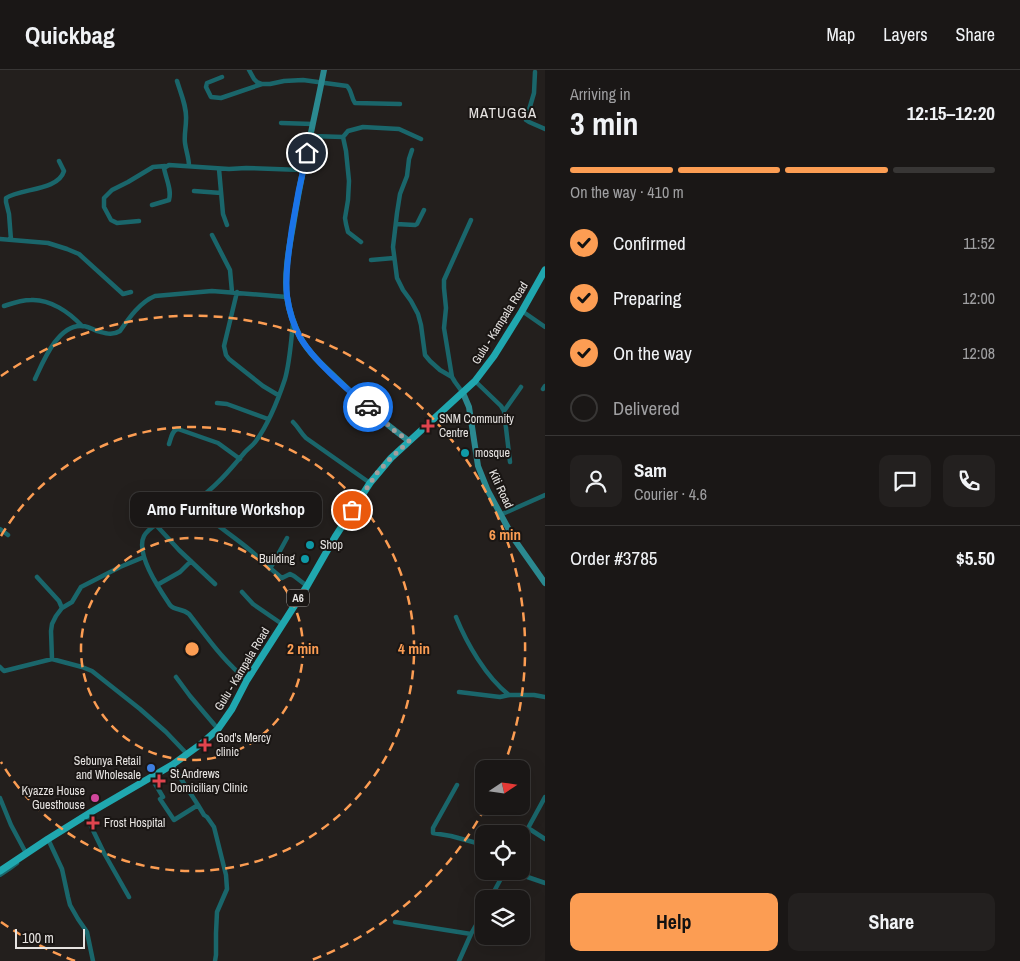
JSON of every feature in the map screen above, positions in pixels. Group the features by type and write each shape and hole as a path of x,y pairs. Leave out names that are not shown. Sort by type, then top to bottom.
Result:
{"main road":[{"name":"Gulu - Kampala Road","path":"0,871 90,813 172,765 201,744 218,728 232,709 247,680 370,483 391,458 475,381 494,356 545,270"}],"street":[{"path":"249,70 254,79 262,84"},
{"path":"324,70 302,170 288,259 287,297 293,321 311,353 379,418 409,441"},
{"path":"534,72 534,93 526,120 545,129"},
{"path":"222,76 207,83 206,87 210,97 222,98 262,84 303,80 347,86 355,103 400,104"},
{"path":"177,82 185,108 184,132 189,166"},
{"path":"281,123 313,124"},
{"path":"343,137 348,131 363,127 399,129 421,139"},
{"path":"311,136 343,137"},
{"path":"343,137 349,180 346,224 348,232 362,242"},
{"path":"412,150 407,176 398,201 393,247 397,278 418,314 422,325 425,355 440,370 452,377"},
{"path":"11,240 6,198 14,194 46,186 63,176 64,171 59,160"},
{"path":"152,205 169,200 170,191 164,168 167,166"},
{"path":"139,221 117,223 111,220 104,207 104,198 112,190 152,168 189,166 219,169 302,170"},
{"path":"219,169 227,225"},
{"path":"194,191 221,193"},
{"path":"396,224 415,225 424,210"},
{"path":"463,393 452,377 444,328 446,308 444,280 470,220"},
{"path":"212,235 230,270 235,292 224,346 226,355 252,378 278,395"},
{"path":"0,239 48,243 67,249 79,254 123,294 131,292"},
{"path":"371,260 394,258"},
{"path":"35,379 46,354 57,339 66,331 82,326 108,334 116,333 120,331 148,298 212,291 287,297"},
{"path":"4,306 21,301 41,300 64,310 82,326"},
{"path":"522,311 545,327"},
{"path":"247,680 218,652 185,610 172,608 157,585 142,550 144,537 147,532 192,503 212,487 255,442 268,419 285,378 293,321"},
{"path":"475,381 504,411 510,462"},
{"path":"504,411 521,387"},
{"name":"Kiti Road","path":"463,393 469,407 478,466 488,491 514,539 545,583"},
{"path":"217,403 227,404 268,419"},
{"path":"293,422 306,438 370,483"},
{"path":"169,444 173,433 178,429 218,443 240,459"},
{"path":"500,515 545,495"},
{"path":"192,503 282,578 290,574 306,586"},
{"path":"156,525 215,584"},
{"path":"0,529 8,535"},
{"path":"270,569 287,538"},
{"path":"52,659 52,624 62,608 72,602 81,587 144,556"},
{"path":"157,585 180,572 191,561"},
{"path":"37,577 60,601 62,608"},
{"path":"242,592 253,604 282,624"},
{"path":"456,617 474,652 497,686 509,695"},
{"path":"0,667 4,671 13,670 52,659 92,671 140,708 187,754"},
{"path":"176,677 218,728"},
{"path":"459,692 500,697 509,695 545,697"},
{"path":"172,765 204,815 214,826 226,875 227,889 217,912 215,961"},
{"path":"151,777 162,797 160,798 174,820 198,805"},
{"path":"457,785 432,831 475,843"},
{"path":"530,825 545,797"},
{"path":"0,798 24,855 0,875"},
{"path":"90,813 88,820 129,897"},
{"path":"530,829 545,839"},
{"path":"48,839 65,878 70,905 87,932 93,961"},
{"path":"530,878 545,883"},
{"path":"396,922 471,934"},
{"path":"459,961 475,927"}],"way so far":[{"path":"352,510 377,473 409,441 368,407"}],"place":[{"name":"SNM Community Centre","path":"428,426"},
{"name":"mosque","path":"465,453"},
{"name":"Amo Furniture Workshop","path":"352,510"},
{"name":"Shop","path":"310,545"},
{"name":"Building","path":"305,559"},
{"name":"God's Mercy clinic","path":"205,745"},
{"name":"Sebunya Retail and Wholesale","path":"151,768"},
{"name":"St Andrews Domiciliary Clinic","path":"159,781"},
{"name":"Kyazze House Guesthouse","path":"95,798"},
{"name":"Frost Hospital","path":"93,823"}],"district":[{"name":"MATUGGA","path":"503,113"}],"route":[{"path":"307,153 302,170 290,239 287,297 293,321 311,353 368,407"}]}
